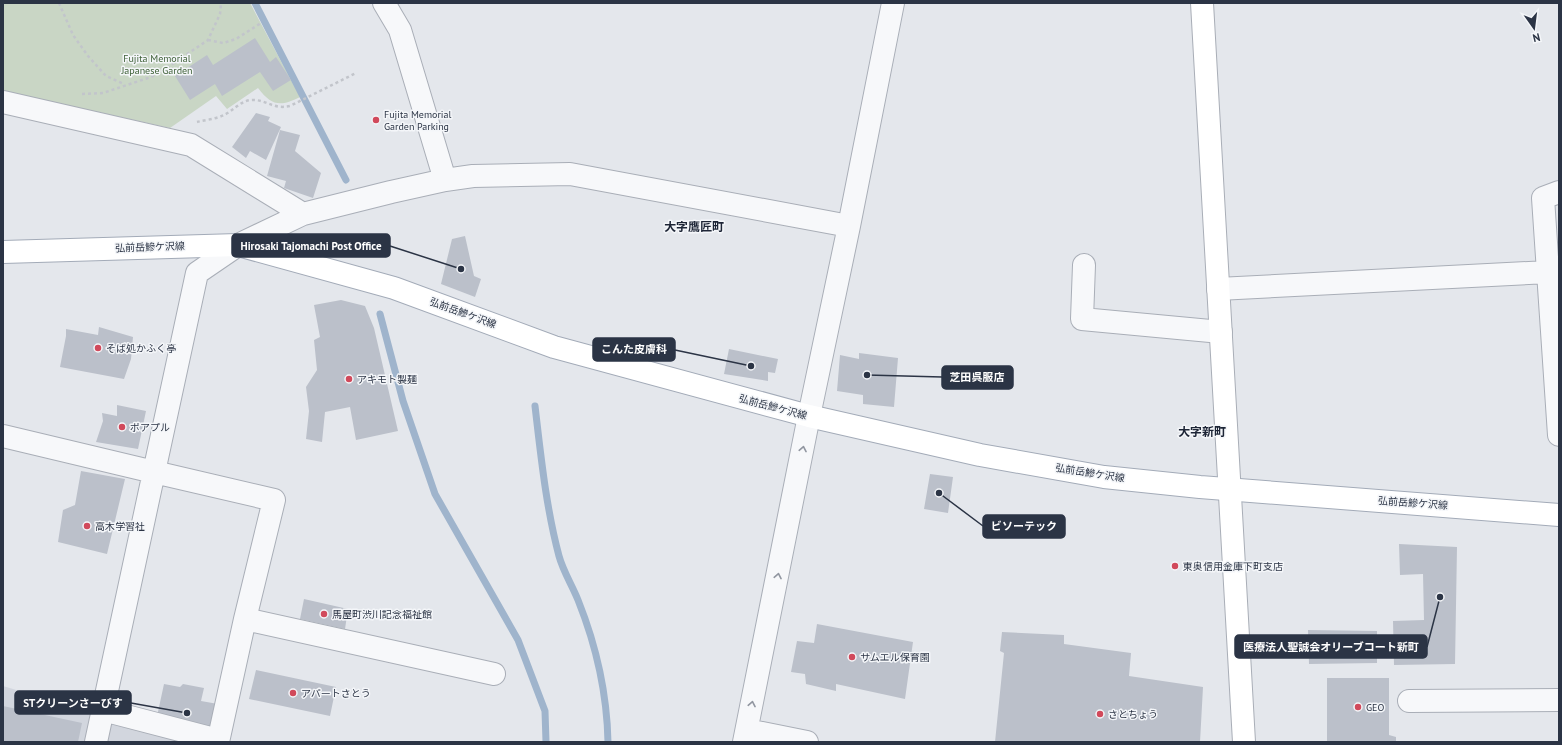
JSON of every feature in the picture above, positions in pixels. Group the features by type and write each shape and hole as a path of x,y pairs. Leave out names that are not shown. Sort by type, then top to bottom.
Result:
{"main road":[{"path":"1202,3 1244,742"},
{"name":"弘前岳鰺ケ沢線","path":"3,252 238,246 394,288 554,348 809,416 980,455 1089,474 1229,489 1559,515"}],"street":[{"path":"384,3 400,30 445,180"},
{"path":"807,742 746,736 893,3"},
{"path":"3,102 191,144 303,214"},
{"path":"96,742 197,273 238,246 303,214 391,192 445,180 473,176 570,174 849,226"},
{"path":"1559,192 1543,198 1559,435"},
{"path":"1084,265 1082,319 1221,332"},
{"path":"1218,289 1548,272"},
{"path":"3,436 274,500 245,619 218,741 103,710"},
{"path":"245,619 494,674"},
{"path":"1410,700 1559,700"}],"path":[{"path":"59,3 73,35 88,56 106,76 125,85"},
{"path":"75,93 103,93 151,77 208,40 220,14 220,3"},
{"path":"208,40 223,43 236,39 261,24"},
{"path":"190,123 224,116 244,102 250,100 258,100 274,107 283,108 301,101 356,73"}],"shaded area":[{"path":"3,686 190,742 3,742"}],"green space":[{"name":"Fujita Memorial Japanese Garden","path":"3,3 250,3 300,97 287,102 277,103 268,98 258,88 227,109 216,96 170,128 3,91"}],"building":[{"path":"255,38 270,62 276,57 291,80 273,91 260,72 222,96 215,84 190,100 175,76 207,55 213,65"},
{"path":"256,113 270,117 268,121 281,127 266,160 250,151 246,158 232,147"},
{"path":"280,130 300,135 295,151 321,173 313,198 284,188 286,181 267,176"},
{"path":"465,236 474,276 481,279 475,297 441,284 452,239"},
{"name":"アキモト製麺","path":"341,300 365,306 374,328 398,431 356,440 350,407 325,412 322,442 306,439 309,411 306,387 317,370 314,340 320,337 314,305"},
{"name":"そば処かふく亭","path":"99,327 133,337 131,359 124,379 60,367 66,329 98,335"},
{"path":"729,349 778,359 775,373 768,372 768,381 724,374"},
{"path":"859,353 898,358 894,407 863,404 863,395 837,391 840,355 859,359"},
{"name":"ポアプル","path":"117,405 146,411 138,449 96,442 103,421 102,413 117,416"},
{"name":"高木学習社","path":"81,471 125,479 107,554 58,542 63,510 75,505"},
{"path":"930,474 953,477 948,513 924,509"},
{"path":"1399,544 1457,547 1455,664 1394,665 1393,621 1424,620 1423,574 1400,575"},
{"name":"馬屋町渋川記念福祉館","path":"304,599 348,609 345,629 300,619"},
{"name":"サムエル保育園","path":"817,624 913,642 905,699 836,684 836,691 806,684 805,674 791,672 797,641 814,643"},
{"path":"1308,630 1377,631 1377,663 1309,664"},
{"name":"さとちょう","path":"1002,632 1064,635 1064,644 1131,653 1129,676 1203,687 1200,742 995,742 1004,653 1000,651"},
{"name":"アパートさとう","path":"256,670 336,687 330,716 249,699"},
{"name":"GEO","path":"1327,678 1389,678 1389,735 1396,737 1396,742 1327,742"},
{"path":"164,684 180,687 183,684 204,688 201,701 218,704 213,728 156,721"},
{"path":"3,706 82,723 78,742 3,742"}],"waterway":[{"path":"255,3 346,180"},
{"path":"380,314 403,401 435,494 518,640 545,711 546,742"},
{"path":"535,406 544,482 554,538 565,573 578,600 595,652 603,688 608,742"}],"place":[{"name":"Fujita Memorial Garden Parking","path":"376,120"},
{"name":"Hirosaki Tajomachi Post Office","path":"461,269"},
{"name":"そば処かふく亭","path":"98,348"},
{"name":"こんた皮膚科","path":"751,366"},
{"name":"芝田呉服店","path":"867,375"},
{"name":"アキモト製麺","path":"349,379"},
{"name":"ポアプル","path":"122,427"},
{"name":"ビソーテック","path":"939,493"},
{"name":"高木学習社","path":"87,526"},
{"name":"東奥信用金庫下町支店","path":"1175,566"},
{"name":"医療法人聖誠会オリーブコート新町","path":"1440,597"},
{"name":"馬屋町渋川記念福祉館","path":"324,614"},
{"name":"サムエル保育園","path":"852,657"},
{"name":"アパートさとう","path":"293,693"},
{"name":"GEO","path":"1358,707"},
{"name":"STクリーンさーびす","path":"187,713"},
{"name":"さとちょう","path":"1100,714"}],"district":[{"name":"大字鷹匠町","path":"694,226"},
{"name":"大字新町","path":"1202,431"}]}
